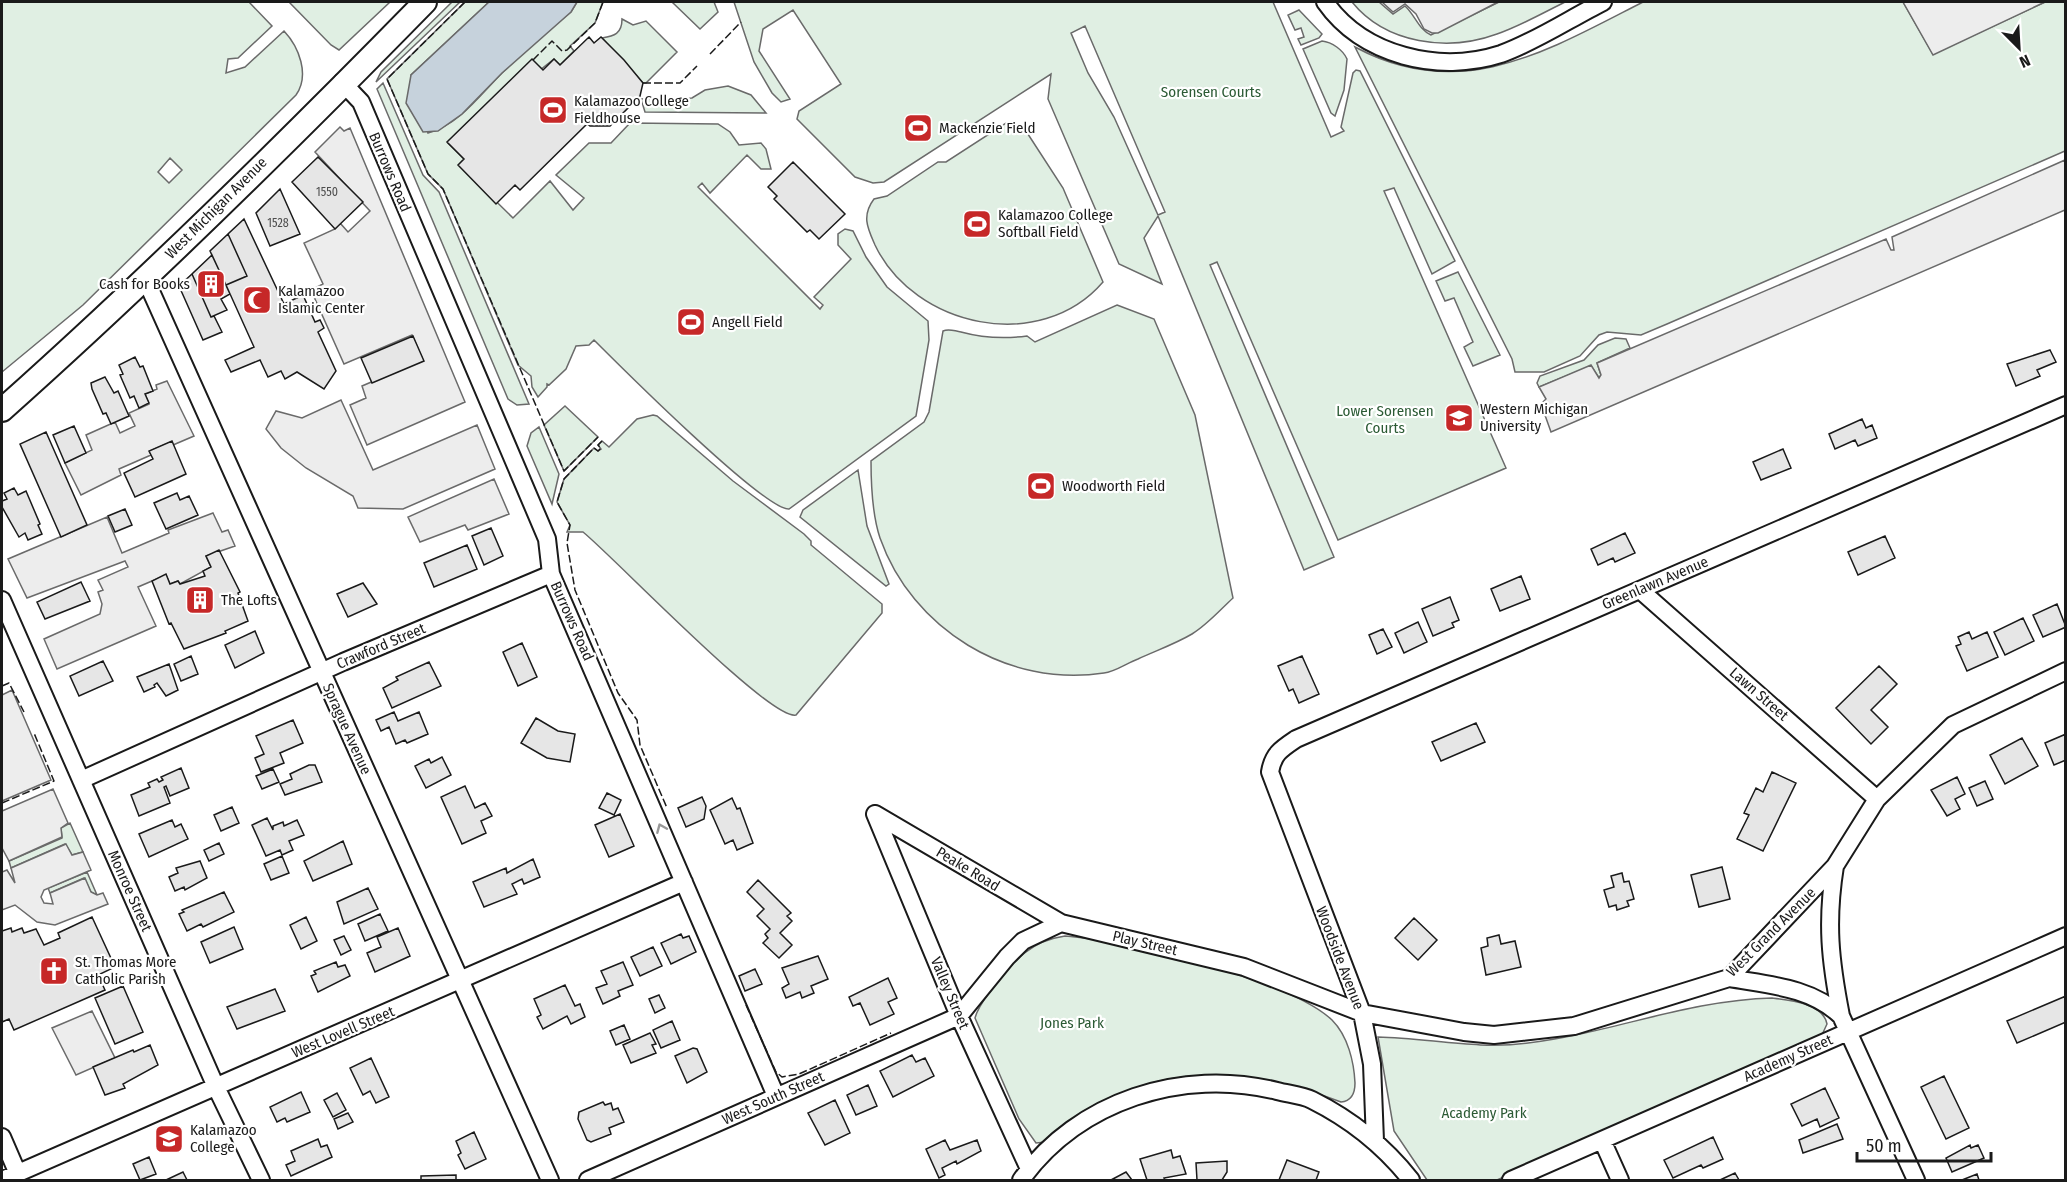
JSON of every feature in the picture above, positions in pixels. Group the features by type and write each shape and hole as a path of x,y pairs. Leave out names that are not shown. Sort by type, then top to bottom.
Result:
{"street":[{"name":"West Michigan Avenue","path":"2,410 67,353 145,278 424,2"},
{"path":"1325,2 1333,13 1360,37 1393,53 1418,59 1455,62 1501,54 1603,2"},
{"name":"Burrows Road","path":"342,82 361,102 547,540 551,574 776,1096"},
{"name":"Sprague Avenue","path":"145,278 550,1180"},
{"name":"Greenlawn Avenue","path":"1273,782 1270,772 1272,761 1278,751 1296,739 2066,405"},
{"name":"Crawford Street","path":"81,780 321,672 551,574"},
{"name":"Lawn Street","path":"1640,590 1877,799"},
{"name":"Monroe Street","path":"2,600 216,1087 261,1180"},
{"name":"West Grand Avenue","path":"1362,1013 1464,1032 1494,1035 1574,1026 1729,978 1835,866 1877,799 1953,725 2066,671"},
{"name":"Woodside Avenue","path":"1273,782 1362,1013 1372,1064 1375,1141"},
{"name":"Peake Road","path":"875,814 1061,923"},
{"name":"Valley Street","path":"875,814 1025,1175"},
{"path":"1835,866 1829,907 1830,960 1841,1016 1916,1180"},
{"name":"West Lovell Street","path":"2,1180 684,882"},
{"path":"959,1016 1023,941 1061,923"},
{"name":"Play Street","path":"1061,923 1244,967 1362,1013"},
{"name":"Academy Street","path":"1511,1180 2066,936"},
{"path":"1729,978 1806,993 1827,1003 1841,1016"},
{"name":"West South Street","path":"588,1180 959,1016"},
{"path":"1025,1175 1051,1144 1082,1122 1147,1092 1195,1084 1241,1084 1311,1100 1375,1141 1410,1180"},
{"path":"2,1137 18,1173"},
{"path":"1602,1140 1620,1180"}],"green space":[{"path":"2,2 249,2 272,26 238,58 228,59 226,73 245,67 284,31 294,45 301,62 302,79 296,95 83,305 2,372","holes":["170,158 182,170 169,183 158,172"]},
{"path":"289,2 390,2 339,50 331,45"},
{"path":"452,2 460,2 376,82 381,72"},
{"path":"465,2 489,2 411,75 428,133 450,123 459,116 519,57 571,12 577,2 603,2 595,23 570,46 574,51 560,65 554,59 448,143 464,159 459,165 513,218 550,181 573,210 584,198 556,175 589,143 611,143 630,123 718,124 730,132 739,145 761,143 766,149 771,169 761,169 747,155 710,193 702,183 698,187 820,309 823,305 814,297 851,259 838,245 838,234 845,229 853,231 866,257 887,287 928,321 929,340 916,416 789,509 775,503 752,487 723,463 594,340 589,345 576,346 566,369 549,385 547,384 538,397 532,387 531,376 518,365 443,189 428,174 387,79"},
{"path":"672,2 714,2 718,12 700,29"},
{"path":"734,2 1273,2 1331,137 1344,131 1341,127 1353,73 1356,70 1360,71 1455,261 1432,274 1394,188 1384,191 1506,468 1338,540 1217,262 1210,265 1334,557 1304,570 1158,216 1144,238 1162,284 1119,264 1048,99 1051,74 884,182 873,183 855,177 797,119 799,111 841,84 793,10 763,29 759,51 790,99 781,102 772,93 754,62","holes":["1085,26 1165,212 1158,215 1114,117 1088,73 1071,33"]},
{"path":"1352,2 1379,2 1393,14 1405,6 1423,30 1431,35 1499,2 1565,2 1497,34 1478,40 1439,43 1419,41 1382,27"},
{"path":"1643,2 1903,2 1933,54 2045,2 2065,2 2065,151 1641,335 1607,332 1599,335 1580,356 1544,372 1515,372 1512,359 1355,47 1394,63 1431,71 1467,71 1503,64 1538,53"},
{"path":"1299,10 1322,34 1319,38 1301,45 1298,39 1304,37 1301,28 1295,30 1288,15"},
{"path":"622,19 633,25 646,21 677,52 646,83 643,83 602,38 619,31"},
{"path":"1322,41 1337,47 1347,59 1344,90 1335,116 1331,113 1303,49"},
{"path":"383,83 423,175 439,192 529,404 517,405 508,399 377,89"},
{"path":"728,86 751,95 766,113 645,112 641,99 692,98 705,90"},
{"name":"Kalamazoo College Softball Field","path":"1006,123 1024,128 1063,188 1103,282 1077,305 1046,319 1013,324 980,322 948,312 918,296 893,273 875,245 867,222 868,211 874,199 887,196 938,162 946,162"},
{"path":"1458,272 1500,355 1473,366 1464,347 1473,342 1454,298 1445,301 1436,281"},
{"name":"Woodworth Field","path":"1117,305 1154,319 1195,415 1233,598 1192,634 1112,671 1068,675 1033,671 999,661 968,645 940,625 915,600 895,571 877,529 871,461 924,422 929,412 943,331 952,330 977,336 1027,336 1035,342"},
{"path":"1615,338 1626,339 1630,348 1597,363 1601,375 1599,378 1591,366 1539,387 1537,383 1540,376 1584,360 1598,345"},
{"path":"565,406 598,437 564,471 544,425"},
{"path":"653,415 733,481 804,534 811,541 811,545 882,604 882,613 796,715 781,710 725,666 583,532 567,532 570,525 557,502 564,479 594,448 598,451 601,449 598,445 602,441 609,447 637,419"},
{"path":"539,427 559,474 552,504 527,446 531,433"},
{"path":"858,470 867,526 889,584 886,586 800,517 803,510"},
{"path":"70,823 83,852 72,855 65,844 11,868 9,861 62,838 61,828"},
{"path":"87,872 97,895 91,892 84,878 50,893 48,888"},
{"name":"Jones Park","path":"1065,936 1126,945 1205,964 1245,977 1311,1005 1338,1026 1346,1041 1352,1058 1354,1075 1355,1087 1352,1096 1341,1102 1284,1084 1226,1076 1196,1076 1167,1080 1138,1087 1110,1099 1046,1142 1036,1143 1019,1119 975,1018 986,997 1016,960 1042,942"},
{"name":"Academy Park","path":"1772,998 1805,1004 1819,1011 1827,1024 1821,1037 1797,1050 1497,1180 1427,1180 1394,1131 1378,1037 1509,1045 1589,1032 1710,1004"}],"shaded area":[{"path":"489,2 577,2 571,12 502,73 462,114 438,131 423,132 406,103 411,75"},
{"path":"1382,2 1498,2 1438,33 1432,33 1424,29 1416,14 1405,4 1393,12"},
{"path":"1903,2 2045,2 1933,55"},
{"path":"340,127 344,131 350,128 465,402 367,445 350,405 366,398 362,386 423,360 412,335 344,364 311,290 323,284 304,243 335,229 340,223 348,232 370,211 315,152"},
{"path":"2065,160 2065,210 1551,432 1541,404 1546,399 1539,387 1591,365 1599,378 1601,375 1597,363 1886,239 1891,250 1894,250 1892,237"},
{"path":"167,381 194,436 150,451 151,455 119,469 121,475 81,495 65,463 92,450 86,435 115,422 120,433 135,426 129,413 149,404 145,394 157,389 156,385"},
{"path":"341,400 373,470 477,425 495,469 403,509 358,508 353,496 306,468 281,448 266,429 276,411 302,418"},
{"path":"494,479 509,514 468,530 465,525 420,542 408,517"},
{"path":"213,513 222,532 228,530 235,546 206,556 211,567 180,584 178,581 170,584 166,575 138,587 156,626 57,669 44,639 100,614 102,604 98,592 103,590 98,580 128,567 125,561 27,598 8,559 107,517 122,553 169,533 168,530"},
{"path":"12,690 51,780 2,801 2,695"},
{"path":"53,789 68,823 61,828 62,837 9,861 2,848 2,811"},
{"path":"66,844 72,855 83,852 91,870 44,890 41,897 44,903 53,904 50,893 85,878 91,892 97,895 103,893 108,904 55,925 37,922 15,905 2,910 2,872 7,870 15,883 11,868"},
{"path":"92,1011 115,1058 76,1075 52,1028"}],"building":[{"name":"Kalamazoo College Fieldhouse","path":"589,37 594,43 601,37 624,60 643,83 640,96 610,126 587,124 520,190 515,185 496,204 458,165 464,159 447,142 532,59 543,70 554,59 560,65"},
{"path":"318,157 363,202 335,229 292,182"},
{"path":"793,162 845,214 819,239 810,230 807,232 774,199 777,196 768,187"},
{"path":"280,189 300,234 270,246 256,213"},
{"name":"Kalamazoo Islamic Center","path":"244,219 284,304 303,295 315,322 320,320 324,328 318,332 336,371 324,389 297,372 285,379 281,371 268,377 260,360 231,372 225,360 254,347 226,285 247,276 228,234"},
{"path":"228,234 247,276 226,285 210,251"},
{"name":"Cash for Books","path":"212,255 230,294 221,299 227,310 211,317 192,274"},
{"path":"192,274 211,317 214,316 222,332 203,340 179,286"},
{"path":"413,336 424,361 372,383 361,358"},
{"path":"2050,350 2056,362 2037,370 2040,376 2016,386 2007,364"},
{"path":"135,357 140,367 143,366 153,391 145,394 149,403 139,408 134,396 130,398 120,375 123,374 119,365"},
{"path":"105,377 114,393 118,391 129,416 111,424 106,413 103,414 91,383"},
{"path":"1862,419 1866,428 1872,425 1877,438 1858,446 1855,440 1835,449 1829,434"},
{"path":"74,426 86,453 65,463 53,435"},
{"path":"46,432 87,525 61,537 20,444"},
{"path":"172,441 186,474 135,497 124,473 153,459 149,451"},
{"path":"1783,449 1791,468 1761,480 1753,462"},
{"path":"14,488 18,495 26,491 40,524 38,525 42,534 28,540 25,533 19,537 2,507 2,501 7,499 4,493"},
{"path":"177,493 180,500 189,496 198,515 166,529 154,503"},
{"path":"125,509 132,525 115,532 108,516"},
{"path":"491,528 503,556 484,565 472,536"},
{"path":"1625,533 1635,553 1615,562 1613,558 1598,565 1591,549"},
{"path":"1625,533 1635,553 1615,562 1613,558 1598,565 1591,549"},
{"path":"1885,536 1895,558 1858,575 1848,552"},
{"path":"1885,536 1895,558 1858,575 1848,552"},
{"path":"467,545 477,569 434,587 424,563"},
{"name":"The Lofts","path":"219,550 240,592 238,593 248,621 225,631 226,633 184,649 171,623 169,624 152,581 166,574 170,584 178,581 180,584 205,576 203,571 211,567 206,556"},
{"path":"1521,576 1530,599 1500,611 1491,589"},
{"path":"1521,576 1530,599 1500,611 1491,589"},
{"path":"81,582 90,601 45,619 37,602"},
{"path":"363,583 377,604 348,617 337,594"},
{"path":"1450,597 1459,620 1452,623 1454,627 1433,636 1422,609"},
{"path":"1450,597 1459,620 1452,623 1454,627 1433,636 1422,609"},
{"path":"2057,604 2066,627 2043,637 2033,615"},
{"path":"2057,604 2066,627 2043,637 2033,615"},
{"path":"2023,618 2034,641 2005,655 1994,632"},
{"path":"2023,618 2034,641 2005,655 1994,632"},
{"path":"1418,622 1427,642 1404,653 1395,633"},
{"path":"1418,622 1427,642 1404,653 1395,633"},
{"path":"1383,629 1392,647 1377,654 1369,635"},
{"path":"255,631 264,653 235,668 225,645"},
{"path":"1969,632 1972,639 1987,632 1998,657 1967,671 1956,646 1961,644 1958,637"},
{"path":"1969,632 1972,639 1987,632 1998,657 1967,671 1956,646 1961,644 1958,637"},
{"path":"522,643 537,677 518,686 503,652"},
{"path":"191,656 198,674 181,681 174,664"},
{"path":"1302,656 1319,694 1299,703 1293,689 1289,691 1278,666"},
{"path":"103,661 113,681 79,696 70,676"},
{"path":"429,662 441,686 392,708 383,688 398,680 396,677"},
{"path":"169,664 178,690 166,696 157,683 155,687 144,692 137,677"},
{"path":"1879,666 1897,684 1871,710 1888,727 1871,744 1836,708"},
{"path":"394,712 398,721 419,712 428,734 407,743 405,740 396,744 389,727 381,731 376,720"},
{"path":"536,718 558,731 575,734 570,762 547,758 521,743"},
{"path":"293,720 303,743 280,753 284,763 261,772 255,758 264,754 256,736"},
{"path":"1476,723 1485,742 1441,761 1432,742"},
{"path":"1476,723 1485,742 1441,761 1432,742"},
{"path":"2066,734 2066,760 2054,765 2045,743"},
{"path":"2066,734 2066,760 2054,765 2045,743"},
{"path":"2022,738 2038,766 2005,784 1990,755"},
{"path":"2022,738 2038,766 2005,784 1990,755"},
{"path":"442,757 451,775 426,788 415,766 429,759 431,763"},
{"path":"309,765 315,765 322,782 285,795 280,784 292,779 290,774"},
{"path":"181,768 189,788 170,796 166,786 164,787 170,803 139,816 131,795 150,787 148,783 157,779 159,782 163,780 161,777"},
{"path":"273,769 279,782 262,789 256,776"},
{"path":"1772,772 1796,783 1763,851 1737,839 1749,815 1744,813 1756,788 1763,792"},
{"path":"1957,777 1965,794 1955,799 1960,809 1947,816 1931,790"},
{"path":"1957,777 1965,794 1955,799 1960,809 1947,816 1931,790"},
{"path":"1985,781 1993,799 1977,806 1969,788"},
{"path":"465,786 475,808 485,803 492,816 481,821 486,833 462,844 441,797"},
{"path":"607,793 621,800 614,815 599,808"},
{"path":"702,797 706,806 704,819 686,827 678,808"},
{"path":"732,798 737,809 740,808 753,843 737,850 733,840 725,844 710,810"},
{"path":"232,807 239,823 221,831 214,815"},
{"path":"620,814 634,846 609,857 595,825"},
{"path":"267,818 273,830 273,826 283,822 284,826 297,820 304,835 289,841 293,850 282,855 280,850 266,856 252,825"},
{"path":"172,820 175,827 181,824 188,839 149,857 139,834"},
{"path":"343,841 352,864 313,881 304,861"},
{"path":"219,843 224,854 209,861 204,850"},
{"path":"282,856 289,873 271,880 264,864"},
{"path":"533,859 540,877 524,884 522,879 512,884 517,894 484,907 473,882 506,868 507,873"},
{"path":"200,861 207,878 185,890 184,887 175,891 169,877 178,873 176,868"},
{"path":"1722,867 1730,899 1699,907 1691,875"},
{"path":"1722,867 1730,899 1699,907 1691,875"},
{"path":"1622,873 1624,882 1629,881 1634,899 1627,901 1629,906 1617,910 1616,905 1609,907 1604,890 1614,887 1611,876"},
{"path":"1622,873 1624,882 1629,881 1634,899 1627,901 1629,906 1617,910 1616,905 1609,907 1604,890 1614,887 1611,876"},
{"path":"758,880 791,913 787,916 792,921 780,933 792,945 779,958 763,943 768,938 765,934 770,929 757,916 764,909 747,892"},
{"path":"368,888 378,909 344,924 337,902"},
{"path":"224,892 234,912 203,927 201,924 187,931 179,914 184,912 182,910"},
{"path":"380,914 388,931 365,941 358,924"},
{"name":"St. Thomas More Catholic Parish","path":"92,917 115,967 98,975 105,990 14,1030 9,1019 2,1022 2,931 11,928 12,932 22,928 24,933 36,929 44,945 60,938 58,933"},
{"path":"306,917 317,941 301,949 290,925"},
{"path":"1414,918 1437,940 1418,960 1395,938"},
{"path":"1414,918 1437,940 1418,960 1395,938"},
{"path":"234,927 243,949 210,963 201,942"},
{"path":"398,928 410,956 375,972 367,953 381,947 377,937"},
{"path":"681,934 683,938 689,936 696,952 671,964 661,943"},
{"path":"1499,935 1501,944 1515,941 1521,967 1486,975 1481,948 1488,946 1487,938"},
{"path":"1499,935 1501,944 1515,941 1521,967 1486,975 1481,948 1488,946 1487,938"},
{"path":"344,936 351,950 341,955 334,940"},
{"path":"653,947 662,966 640,976 631,957"},
{"path":"818,956 828,979 811,986 814,993 802,998 800,992 786,998 782,988 789,984 782,968"},
{"path":"336,962 338,967 345,965 350,976 318,992 311,976 316,974 314,971"},
{"path":"623,962 633,985 618,991 620,996 603,1004 596,988 607,984 601,971"},
{"path":"755,969 762,984 745,991 739,976"},
{"path":"888,978 897,998 888,1002 894,1014 870,1025 860,1003 853,1006 849,997"},
{"path":"565,985 575,1006 580,1004 585,1017 571,1024 567,1016 543,1029 537,1017 541,1015 534,999"},
{"path":"123,986 143,1032 115,1044 95,998"},
{"path":"275,989 285,1011 237,1029 227,1007"},
{"path":"659,995 665,1008 655,1013 649,999"},
{"path":"2066,996 2066,1022 2017,1043 2007,1021"},
{"path":"2066,996 2066,1022 2017,1043 2007,1021"},
{"path":"672,1021 680,1040 661,1048 653,1030"},
{"path":"624,1025 630,1039 616,1045 610,1031"},
{"path":"650,1033 656,1044 652,1045 656,1053 631,1063 623,1045"},
{"path":"150,1045 158,1065 123,1084 125,1088 105,1095 93,1067"},
{"path":"693,1048 697,1049 707,1072 687,1083 675,1056"},
{"path":"912,1055 916,1062 925,1058 934,1076 893,1097 880,1071"},
{"path":"371,1058 389,1097 376,1103 370,1091 363,1095 350,1068"},
{"path":"1944,1076 1969,1128 1946,1139 1921,1087"},
{"path":"1944,1076 1969,1128 1946,1139 1921,1087"},
{"path":"868,1085 877,1106 856,1115 847,1095"},
{"path":"1825,1088 1839,1118 1820,1127 1817,1119 1802,1126 1791,1104"},
{"path":"301,1092 310,1112 287,1122 285,1118 277,1122 270,1107"},
{"path":"337,1093 346,1110 333,1117 324,1100"},
{"path":"835,1100 850,1133 825,1145 808,1113"},
{"path":"603,1102 605,1105 611,1103 613,1110 618,1108 624,1122 609,1128 611,1134 591,1142 587,1140 578,1119 579,1112"},
{"path":"348,1113 353,1122 338,1129 334,1119"},
{"path":"1837,1124 1843,1139 1803,1153 1799,1140"},
{"path":"1837,1124 1843,1139 1803,1153 1799,1140"},
{"path":"474,1132 486,1159 465,1169 458,1155 461,1153 456,1141"},
{"path":"1713,1137 1723,1159 1703,1168 1701,1165 1673,1178 1664,1160"},
{"path":"1713,1137 1723,1159 1703,1168 1701,1165 1673,1178 1664,1160"},
{"path":"318,1139 321,1147 327,1145 332,1157 291,1176 286,1165 295,1161 291,1151"},
{"path":"945,1140 950,1150 977,1140 981,1151 957,1164 956,1161 942,1168 945,1175 939,1178 926,1149"},
{"path":"1970,1145 1971,1148 1978,1145 1984,1158 1952,1172 1946,1158"},
{"path":"1171,1150 1173,1158 1180,1156 1186,1174 1164,1178 1165,1180 1147,1180 1140,1159"},
{"path":"149,1157 156,1174 140,1180 133,1164"},
{"path":"1287,1160 1319,1172 1316,1180 1279,1180"},
{"path":"1227,1161 1227,1172 1222,1180 1197,1180 1196,1163"},
{"path":"183,1172 187,1180 166,1180"},
{"path":"1126,1172 1132,1180 1111,1180"},
{"path":"1735,1173 1739,1180 1720,1180"},
{"path":"1977,1174 1979,1180 1962,1180"},
{"path":"1977,1174 1979,1180 1962,1180"},
{"path":"456,1175 456,1180 421,1180 421,1176"}],"fence":[{"path":"465,2 387,79 428,174 443,189 564,471 598,437"},
{"path":"533,60 552,41 562,51 567,50 595,23 603,2"},
{"path":"710,54 741,22"},
{"path":"643,83 680,83 697,66"},
{"path":"602,441 598,445 601,448 598,451 594,448 564,479 557,502 570,525 567,543 575,590 618,693 637,720 640,745 667,808"},
{"path":"2,686 9,683 24,712"},
{"path":"2,803 54,781 34,733"},
{"path":"746,1005 776,1072 782,1077 799,1074 891,1033"}],"place":[{"name":"Kalamazoo College Fieldhouse","path":"553,110"},
{"name":"Mackenzie Field","path":"918,128"},
{"name":"Kalamazoo College Softball Field","path":"977,224"},
{"name":"Cash for Books","path":"211,284"},
{"name":"Kalamazoo Islamic Center","path":"257,300"},
{"name":"Angell Field","path":"691,322"},
{"name":"Western Michigan University","path":"1459,418"},
{"name":"Woodworth Field","path":"1041,486"},
{"name":"The Lofts","path":"200,600"},
{"name":"St. Thomas More Catholic Parish","path":"54,971"},
{"name":"Kalamazoo College","path":"169,1139"}],"park label":[{"name":"Sorensen Courts","path":"1211,92"},
{"name":"Lower Sorensen Courts","path":"1385,420"}]}
